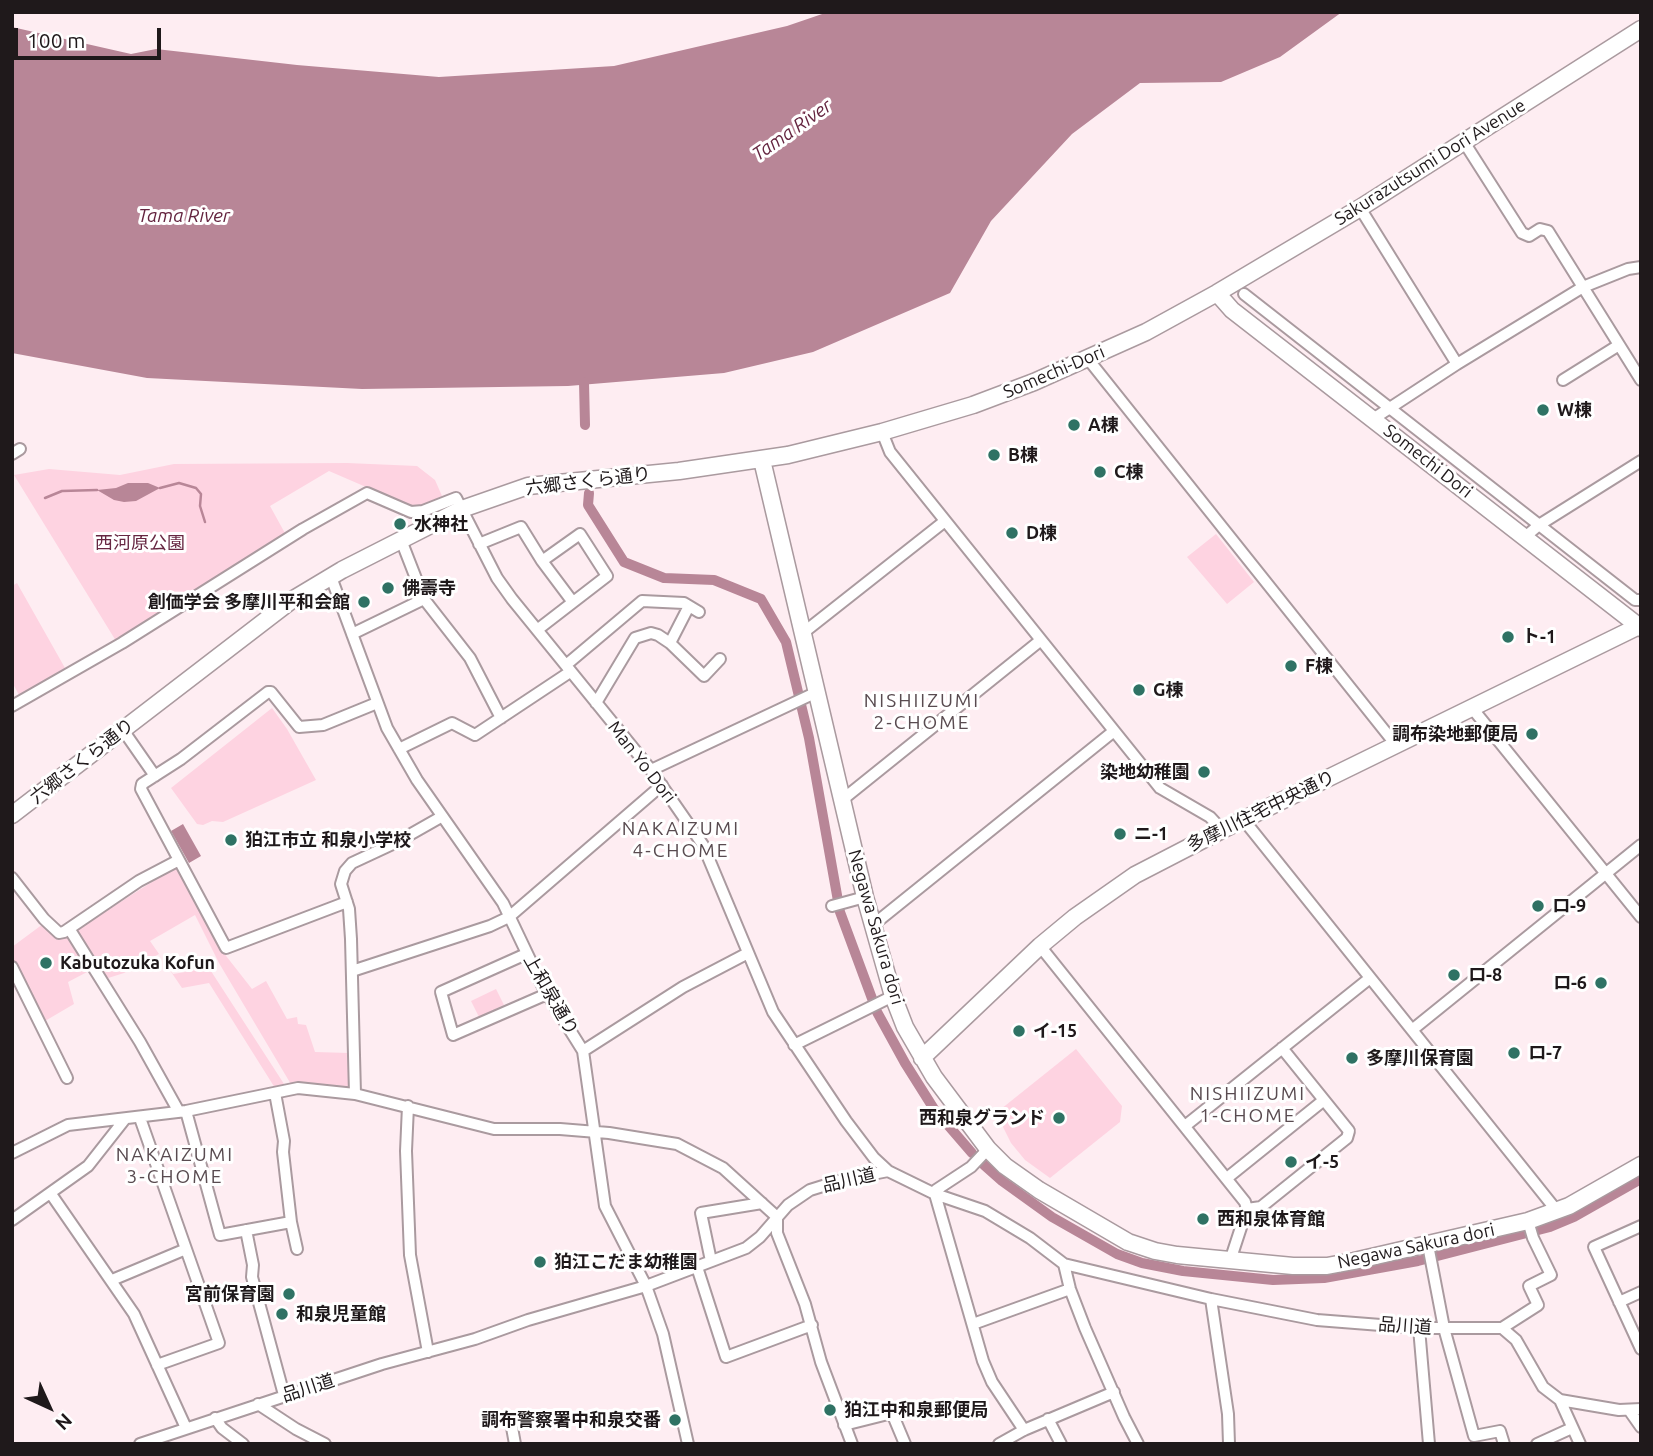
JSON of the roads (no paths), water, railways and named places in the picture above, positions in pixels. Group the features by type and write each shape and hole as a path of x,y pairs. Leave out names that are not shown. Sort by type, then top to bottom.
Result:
{"street":[{"name":"Sakurazutsumi Dori Avenue","path":"1217,293 1360,208 1641,29"},
{"path":"1464,142 1522,233 1529,236 1540,229 1548,232 1641,380"},
{"path":"1360,208 1457,364"},
{"path":"1373,419 1583,287 1628,269 1641,267"},
{"name":"Somechi-Dori","path":"882,432 973,405 1034,382 1146,332 1217,293"},
{"name":"Somechi Dori","path":"1217,293 1233,310 1640,626"},
{"path":"1244,294 1635,600 1641,600"},
{"path":"1563,380 1619,345"},
{"path":"1088,359 1396,745"},
{"path":"882,432 890,452 1160,788 1210,817 1222,830"},
{"name":"六郷さくら通り","path":"12,815 274,613 331,577 462,509 527,486 762,460 882,432"},
{"name":"Negawa Sakura dori","path":"762,460 803,633 812,694 842,800 888,999 954,1107 1005,1166 1039,1190 1128,1242 1155,1251 1230,1261 1327,1266 1429,1248 1529,1224 1641,1165"},
{"path":"1525,537 1539,525 1641,461"},
{"path":"12,706 122,643 303,529 367,493 411,512 423,511 457,498 462,509"},
{"name":"Man Yo Dori","path":"462,509 496,578 651,770 703,845 774,1012 846,1121 874,1158 888,1171"},
{"path":"803,633 945,521"},
{"path":"479,544 521,527 572,601"},
{"path":"537,629 607,576 580,534 542,561"},
{"path":"401,540 424,599 470,658 501,718"},
{"name":"上和泉通り","path":"331,577 377,703 399,749 442,817 503,903 547,993 583,1051 605,1206 646,1286 663,1334 688,1444"},
{"path":"352,634 424,599"},
{"path":"399,749 452,723 475,735 568,669 642,601 684,603 694,609 670,643"},
{"name":"多摩川住宅中央通り","path":"922,1058 1040,946 1116,887 1243,819 1640,626"},
{"path":"596,703 635,638 650,633 670,643 704,676 720,659"},
{"path":"842,800 1041,640"},
{"path":"347,902 226,948 141,789 142,783 233,721 268,692 271,692 299,727 323,725 377,703"},
{"path":"651,770 812,694"},
{"path":"1472,708 1641,917"},
{"path":"122,730 155,776"},
{"path":"873,925 1114,731"},
{"path":"352,971 490,926 509,917 662,785"},
{"path":"355,1094 352,971 347,902 341,884 345,871 352,863 442,817"},
{"path":"1243,819 1557,1211"},
{"path":"1412,1030 1641,845"},
{"path":"12,878 44,919 59,933 70,930 139,881 179,860"},
{"path":"838,905 865,897"},
{"path":"70,930 183,1112 220,1235 291,1222"},
{"path":"1040,946 1245,1202 1247,1209 1230,1261"},
{"path":"583,1051 683,987 748,953"},
{"path":"526,954 441,992 453,1035 547,993"},
{"path":"12,967 67,1078"},
{"path":"1185,1126 1370,978"},
{"path":"794,1045 888,999"},
{"path":"1247,1209 1261,1207 1347,1138 1349,1131 1282,1048"},
{"path":"12,1153 68,1125 183,1112 298,1088 355,1094 494,1129 561,1129 677,1144 723,1168 777,1217 777,1233 812,1325 821,1362 852,1444"},
{"path":"275,1093 284,1141 291,1222 297,1249"},
{"path":"1227,1178 1324,1100"},
{"path":"408,1106 406,1151 410,1255 428,1352"},
{"path":"140,1118 219,1343 157,1365"},
{"path":"12,1220 88,1166 125,1119"},
{"path":"988,1149 971,1167 936,1190 935,1194 983,1361 1019,1436"},
{"name":"品川道","path":"140,1444 158,1441 186,1428 284,1395 646,1286 746,1248 760,1237 788,1205 810,1190 842,1180 888,1171 935,1194 985,1211 1030,1238 1064,1264 1210,1299 1317,1320 1419,1328 1502,1328"},
{"path":"51,1194 134,1314 186,1428"},
{"path":"711,1261 701,1213 762,1203"},
{"path":"1529,1224 1551,1275 1529,1286 1538,1305 1502,1328 1516,1340 1543,1387 1560,1400 1629,1410 1641,1409"},
{"path":"1641,1226 1594,1247 1641,1349"},
{"path":"246,1230 253,1265 252,1277 284,1395"},
{"path":"1429,1248 1444,1328 1474,1436 1500,1431 1504,1444"},
{"path":"112,1280 186,1250"},
{"path":"1064,1264 1070,1289 1138,1444"},
{"path":"697,1267 726,1357 812,1325"},
{"path":"973,1324 1070,1289"},
{"path":"1619,1302 1641,1292"},
{"path":"1210,1299 1228,1415 1229,1444"},
{"path":"1419,1328 1429,1444"},
{"path":"999,1444 1048,1419 1114,1392"},
{"path":"1560,1400 1580,1444"},
{"path":"258,1404 306,1440 325,1444"},
{"path":"1629,1410 1641,1427"},
{"path":"844,1425 892,1413 905,1444"},
{"path":"215,1418 222,1428 243,1444"},
{"path":"1048,1419 1061,1444"},
{"path":"511,1422 515,1444"},
{"path":"1537,1444 1572,1428"}],"water":[{"name":"Tama River","path":"828,12 1342,12 1280,57 1221,82 1140,83 1072,134 991,221 950,293 813,352 724,373 568,386 362,389 147,378 12,353 12,27 131,54 156,49 439,77 614,66 787,26"},
{"path":"128,483 148,483 160,488 136,501 124,502 114,500 97,490 116,488"},
{"path":"183,824 201,856 189,863 171,831"}],"waterway":[{"path":"584,382 585,425"},
{"path":"160,488 179,483 196,488 201,494 200,506 205,522"},
{"path":"45,498 62,491 97,490"},
{"path":"589,493 588,505 624,562 664,578 714,580 761,599 786,642 809,738 840,912 877,1012 934,1109 972,1153"},
{"path":"984,1165 1052,1217 1117,1254 1142,1263 1183,1271 1273,1280 1324,1278 1418,1261 1550,1227 1574,1217 1641,1179"}],"place":[{"name":"W棟","path":"1543,410"},
{"name":"A棟","path":"1074,425"},
{"name":"B棟","path":"994,455"},
{"name":"C棟","path":"1100,472"},
{"name":"水神社","path":"400,524"},
{"name":"D棟","path":"1012,533"},
{"name":"佛壽寺","path":"388,588"},
{"name":"創価学会 多摩川平和会館","path":"364,602"},
{"name":"ト-1","path":"1508,637"},
{"name":"F棟","path":"1291,666"},
{"name":"G棟","path":"1139,690"},
{"name":"調布染地郵便局","path":"1532,734"},
{"name":"染地幼稚園","path":"1204,772"},
{"name":"ニ-1","path":"1120,834"},
{"name":"狛江市立 和泉小学校","path":"231,840"},
{"name":"ロ-9","path":"1538,906"},
{"name":"Kabutozuka Kofun","path":"46,963"},
{"name":"ロ-8","path":"1454,975"},
{"name":"ロ-6","path":"1601,983"},
{"name":"イ-15","path":"1019,1031"},
{"name":"ロ-7","path":"1514,1053"},
{"name":"多摩川保育園","path":"1352,1058"},
{"name":"西和泉グランド","path":"1059,1118"},
{"name":"イ-5","path":"1291,1162"},
{"name":"西和泉体育館","path":"1203,1219"},
{"name":"狛江こだま幼稚園","path":"540,1262"},
{"name":"宮前保育園","path":"289,1294"},
{"name":"和泉児童館","path":"282,1314"},
{"name":"狛江中和泉郵便局","path":"830,1410"},
{"name":"調布警察署中和泉交番","path":"675,1420"}],"district":[{"name":"NISHIIZUMI 2-CHOME","path":"922,712"},
{"name":"NAKAIZUMI 4-CHOME","path":"681,840"},
{"name":"NISHIIZUMI 1-CHOME","path":"1248,1105"},
{"name":"NAKAIZUMI 3-CHOME","path":"175,1166"}],"park label":[{"name":"西河原公園","path":"140,543"}]}
